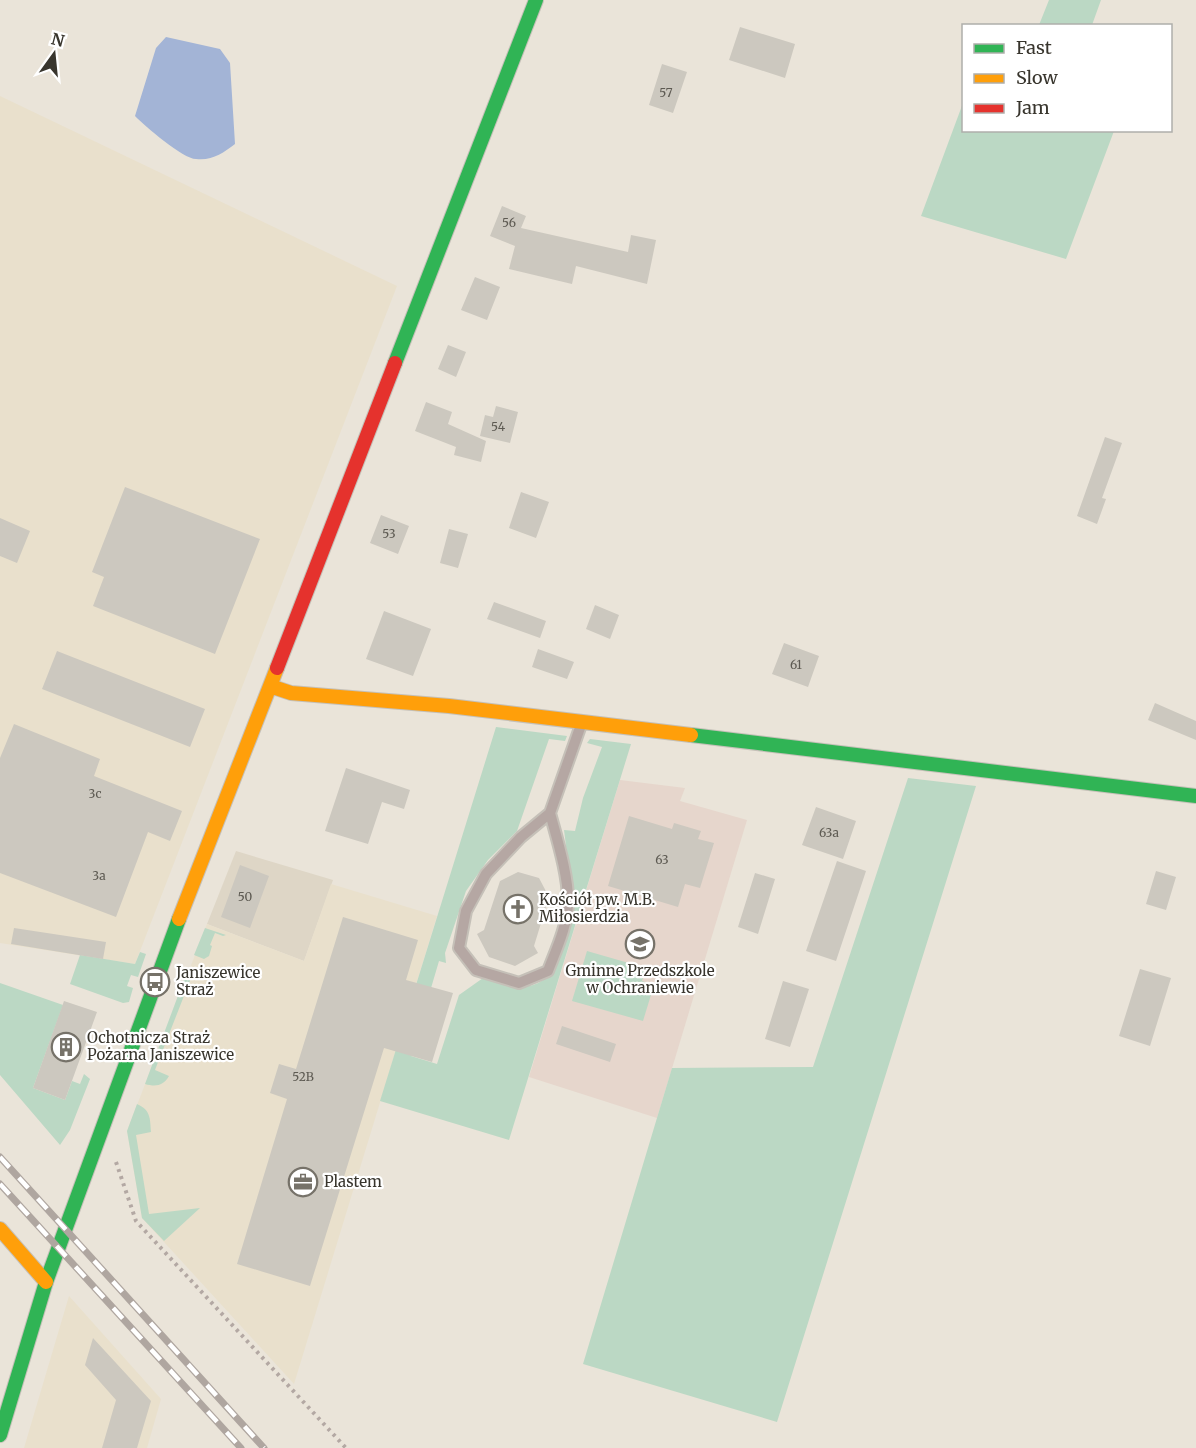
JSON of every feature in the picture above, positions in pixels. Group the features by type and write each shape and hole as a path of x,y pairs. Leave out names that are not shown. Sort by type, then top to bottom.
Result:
{"street":[{"path":"0,1435 46,1282 159,972 471,173 536,0"},
{"path":"270,686 291,693 449,706 1196,796"},
{"path":"0,1229 46,1282"}],"lane":[{"path":"550,813 561,855 568,904 561,936 548,971 519,983 476,970 459,948 466,911 486,874 521,837 550,813 582,722"}],"path":[{"path":"96,1144 112,1152 136,1221 346,1448"}],"shaded area":[{"path":"0,96 397,286 135,964 0,943"},
{"name":"Gminne Przedszkole w Ochraniewie","path":"620,780 685,788 680,801 747,820 657,1118 529,1077"},
{"path":"236,851 333,880 304,961 207,924"},
{"path":"331,884 437,916 294,1384 142,1218 127,1131 207,924 304,961"},
{"path":"69,1296 161,1399 147,1448 24,1448"}],"green space":[{"path":"1049,0 1101,0 1092,24 1039,24"},
{"path":"962,106 962,132 1114,132 1066,259 921,216"},
{"path":"496,727 567,736 565,741 549,739 517,831 488,860 466,891 445,953 446,963 439,961 411,1056 437,1064 459,995 483,978 514,986 533,985 548,976 559,960 565,939 569,892 564,830 575,831 583,798 602,747 587,743 590,739 631,744 509,1140 380,1101"},
{"path":"908,778 976,786 777,1422 583,1364 672,1068 813,1067"},
{"path":"205,928 226,935 215,933 210,945 212,946 209,956 204,959 194,955"},
{"path":"587,951 646,968 642,981 654,985 643,1021 572,1001"},
{"path":"140,952 146,954 138,977 131,975 127,986 133,988 129,1002 123,1003 70,984 80,955 135,964"},
{"path":"185,977 191,978 155,1070 169,1076 159,1085 145,1084"},
{"path":"0,983 63,1005 33,1088 65,1100 72,1081 80,1084 84,1074 90,1079 70,1130 60,1145 0,1075"},
{"path":"137,1104 142,1106 149,1115 151,1132 136,1135 149,1214 200,1208 164,1241 142,1218 127,1131"}],"water":[{"path":"166,37 220,49 230,63 235,144 217,156 207,159 190,158 164,141 135,116 156,48"}],"building":[{"path":"740,27 795,44 785,78 729,60"},
{"path":"662,64 687,72 673,113 649,105"},
{"path":"502,206 526,216 521,228 628,252 631,235 656,240 647,284 576,266 572,284 509,269 515,246 490,236"},
{"path":"475,277 500,287 487,320 461,310"},
{"path":"448,345 466,352 456,377 438,369"},
{"path":"426,402 452,412 448,424 486,441 481,462 454,455 456,447 415,431"},
{"path":"496,406 518,412 510,443 480,436 485,415 493,417"},
{"path":"1105,437 1122,443 1102,498 1106,499 1097,524 1077,516"},
{"path":"125,487 260,539 215,654 93,606 104,577 92,572"},
{"path":"521,492 549,502 536,538 509,528"},
{"path":"381,515 409,526 398,554 370,543"},
{"path":"0,518 30,531 17,563 0,556"},
{"path":"449,529 468,534 458,568 440,563"},
{"path":"494,602 546,621 540,638 487,619"},
{"path":"595,605 619,615 610,639 586,629"},
{"path":"384,611 431,629 413,676 366,659"},
{"path":"784,643 819,656 808,687 772,674"},
{"path":"538,649 574,662 567,679 532,667"},
{"path":"57,651 205,709 190,747 42,689"},
{"path":"1155,703 1196,721 1196,740 1148,720"},
{"path":"14,724 100,759 94,776 182,811 170,841 148,832 116,917 0,873 0,758"},
{"path":"346,768 410,790 404,809 382,802 368,844 325,831"},
{"path":"816,807 856,821 843,859 802,845"},
{"path":"629,816 672,829 674,823 701,831 698,839 714,843 700,888 685,884 678,907 608,886"},
{"path":"837,861 866,871 836,961 806,951"},
{"path":"240,865 269,876 250,928 221,917"},
{"path":"1156,871 1176,877 1166,910 1146,904"},
{"name":"Kościół pw. M.B. Miłosierdzia","path":"518,872 539,878 549,897 534,946 538,953 515,966 489,957 477,934 484,930 500,881"},
{"path":"755,873 775,879 758,934 738,927"},
{"name":"Plastem","path":"343,917 418,940 406,980 453,993 432,1062 384,1048 310,1286 237,1264 287,1099 270,1093 279,1064 296,1069"},
{"path":"14,928 106,942 103,959 11,944"},
{"path":"1140,969 1171,978 1150,1046 1119,1036"},
{"path":"783,981 809,989 790,1047 765,1039"},
{"name":"Ochotnicza Straż Pożarna Janiszewice","path":"64,1001 97,1012 65,1100 33,1088"},
{"path":"562,1026 616,1044 610,1062 556,1044"},
{"path":"93,1338 151,1401 137,1448 102,1448 116,1400 85,1365"}],"railway":[{"path":"0,1157 264,1448"},
{"path":"0,1184 241,1448"}],"traffic: fast":[{"path":"395,363 536,0"},
{"path":"691,735 1196,796"},
{"path":"0,1435 46,1282 179,919"}],"traffic: slow":[{"path":"179,919 277,668"},
{"path":"270,686 291,693 449,706 691,735"},
{"path":"0,1229 46,1282"}],"traffic: jam":[{"path":"277,668 395,363"}],"place":[{"name":"Kościół pw. M.B. Miłosierdzia","path":"518,909"},
{"name":"Gminne Przedszkole w Ochraniewie","path":"640,944"},
{"name":"Janiszewice Straż","path":"155,982"},
{"name":"Ochotnicza Straż Pożarna Janiszewice","path":"66,1047"},
{"name":"Plastem","path":"303,1182"}]}
